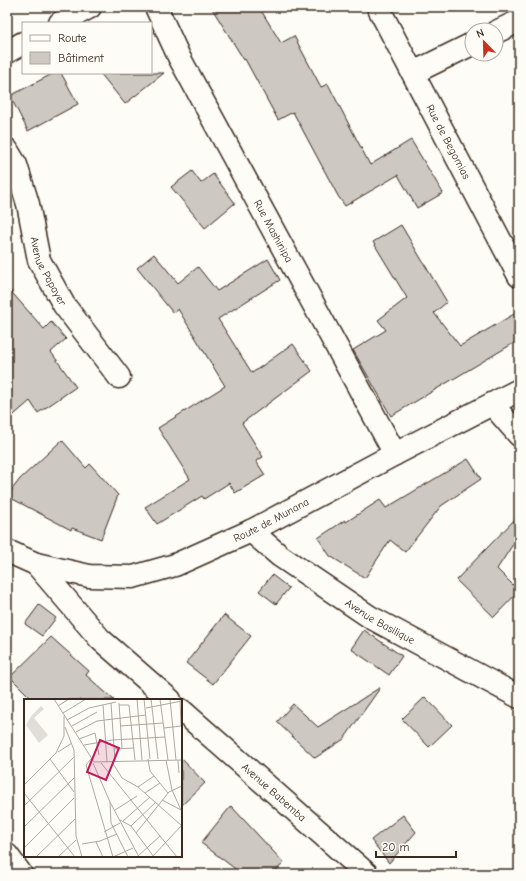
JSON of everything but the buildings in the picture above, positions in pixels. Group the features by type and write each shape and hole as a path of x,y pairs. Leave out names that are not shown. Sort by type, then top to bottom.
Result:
{"street":[{"path":"62,22 90,7"},
{"name":"Rue Mashinipa","path":"156,7 179,57 395,454"},
{"name":"Rue de Begomias","path":"378,7 519,276"},
{"path":"504,28 519,21"},
{"path":"7,52 22,44"},
{"path":"413,73 464,48"},
{"name":"Avenue Papayer","path":"7,150 16,165 28,204 39,260 64,305 119,377"},
{"name":"Route de Munana","path":"7,551 36,564 89,576 133,577 175,565 251,531 519,390"},
{"path":"492,404 519,435"},
{"name":"Avenue Basilique","path":"251,531 280,556 370,617 519,697"},
{"path":"36,564 100,639 169,699"},
{"name":"Avenue Babemba","path":"182,711 367,874"},
{"path":"7,855 22,874"}]}
